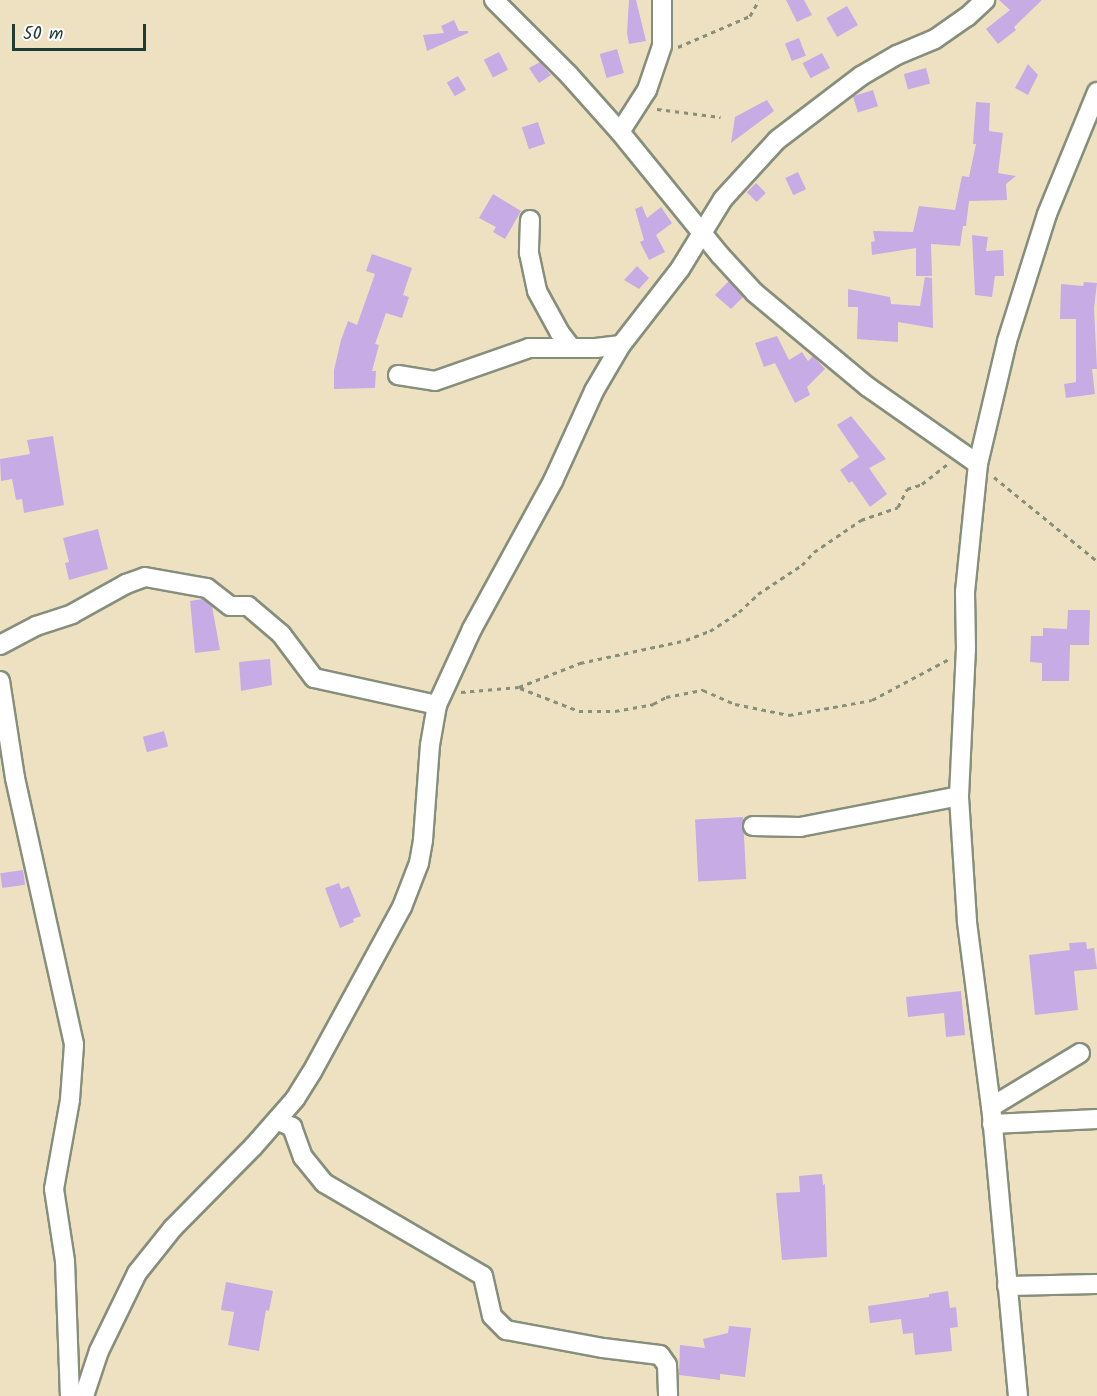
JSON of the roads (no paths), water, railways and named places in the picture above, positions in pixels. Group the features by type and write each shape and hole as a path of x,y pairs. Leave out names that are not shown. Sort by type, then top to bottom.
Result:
{"street":[{"path":"495,0 569,75 620,132 755,293 868,387 978,464"},
{"path":"620,132 647,90 662,46 662,0"},
{"path":"84,1396 99,1351 137,1273 173,1228 277,1120 312,1072 413,884 423,840 430,745 440,700 472,629 553,481 594,391 621,345 680,269 701,231 723,200 777,140 861,76 897,55 935,39 967,17 985,0"},
{"path":"1018,1396 992,1115 967,921 959,796 966,649 965,592 978,464 1007,341 1047,214 1097,92"},
{"path":"530,220 529,252 537,291 560,333 571,346"},
{"path":"398,375 435,381 529,348 571,346 596,348 621,345"},
{"path":"0,645 36,626 72,614 126,584 145,577 207,588 230,606 248,606 281,634 314,678 440,700"},
{"path":"0,681 15,778 60,972 74,1051 70,1100 54,1189 65,1261 70,1396"},
{"path":"753,826 800,827 959,796"},
{"path":"992,1115 1080,1053"},
{"path":"992,1115 1097,1119"},
{"path":"277,1120 292,1127 303,1157 324,1183 483,1276 492,1316 506,1330 603,1348 660,1355 667,1365 668,1396"},
{"path":"1007,1286 1097,1284"}]}
